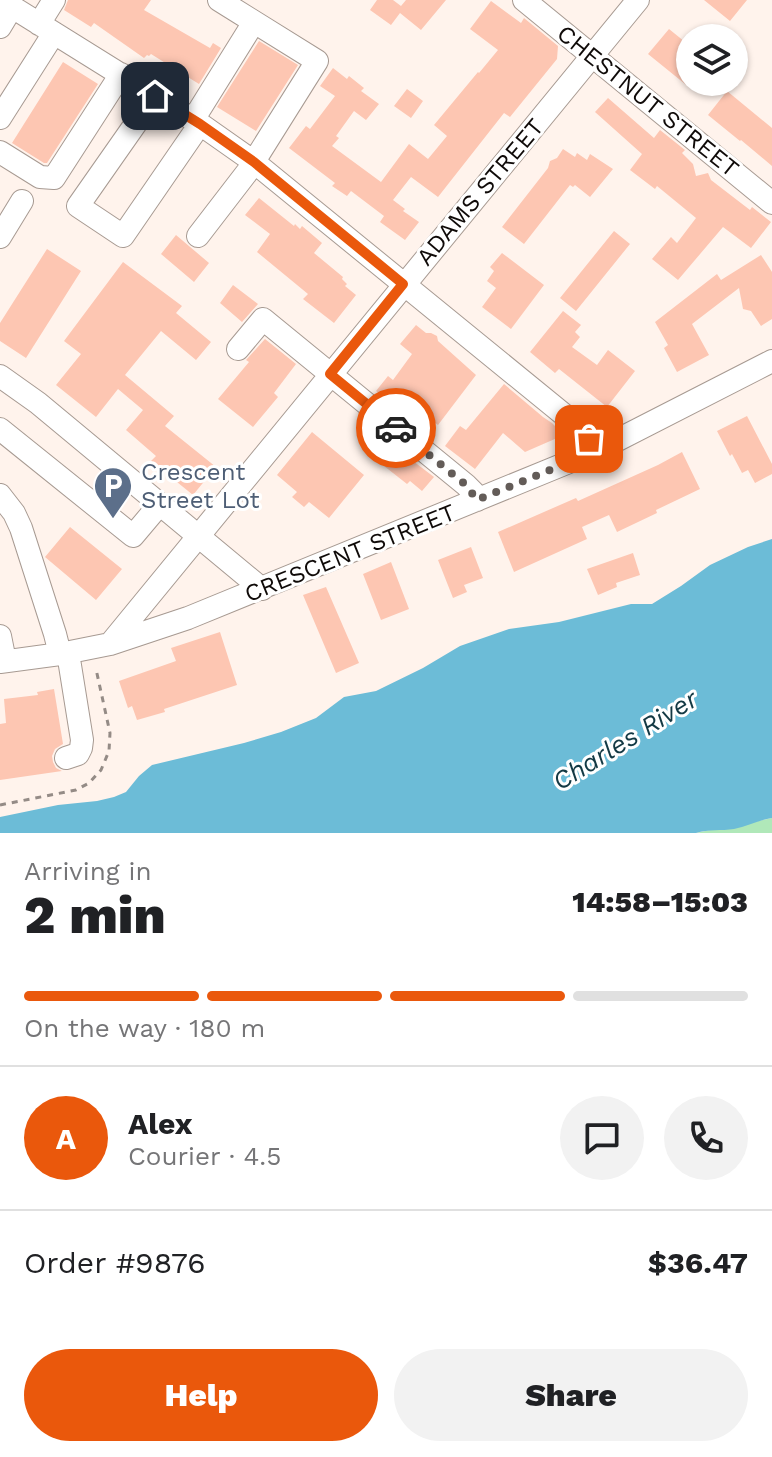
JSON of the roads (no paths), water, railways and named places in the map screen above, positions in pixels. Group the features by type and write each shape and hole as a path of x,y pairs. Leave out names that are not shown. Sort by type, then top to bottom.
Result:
{"street":[{"path":"0,118 47,28 54,0"},
{"path":"198,236 254,162 317,61 219,0"},
{"name":"CHESTNUT STREET","path":"524,0 772,203"},
{"name":"ADAMS STREET","path":"110,644 638,0"},
{"path":"0,27 6,2 197,122 254,162 579,427 596,451"},
{"path":"155,96 78,206 123,236 197,122 254,22"},
{"path":"0,152 40,177 54,178 121,74"},
{"path":"0,237 22,201"},
{"path":"238,349 263,319 466,485 477,500"},
{"name":"CRESCENT STREET","path":"2,662 110,644 262,589 596,451 772,361"},
{"path":"0,376 38,403 262,589"},
{"path":"0,429 133,536 160,504"},
{"path":"0,495 21,528 64,654 82,740 78,754 66,758"},
{"path":"0,636 2,662"}],"water":[{"name":"Charles River","path":"772,539 772,818 734,829 696,833 0,833 0,817 114,797 126,792 152,765 281,732 316,718 344,697 376,691 460,646 509,629 559,622 631,604 652,604 710,565"}],"place":[{"name":"Crescent Street Lot","path":"113,520"}]}
